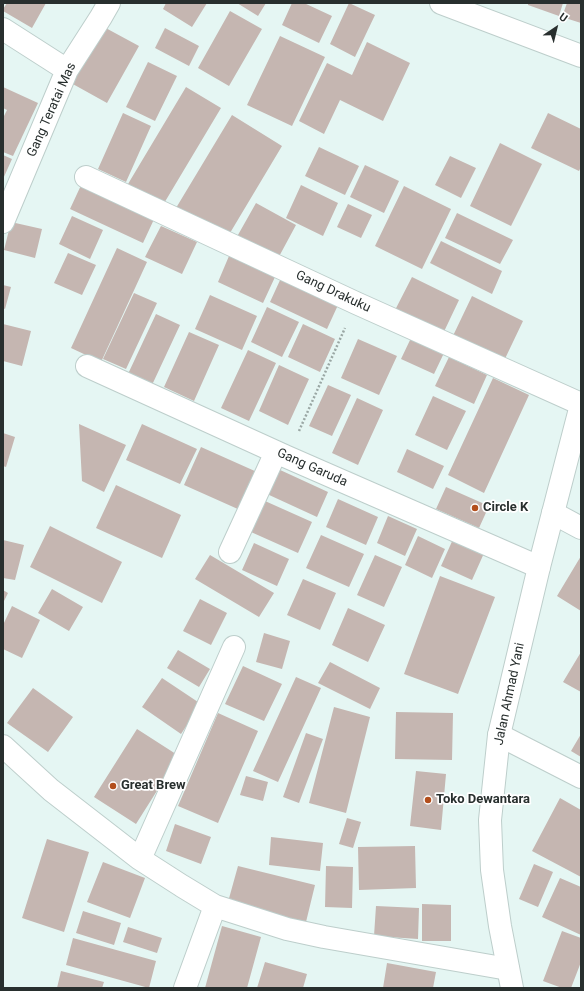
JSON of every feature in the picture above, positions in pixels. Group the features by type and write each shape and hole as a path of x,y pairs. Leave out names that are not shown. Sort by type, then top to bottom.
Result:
{"street":[{"name":"Gang Teratai Mas","path":"3,222 68,70 109,3"},
{"path":"441,3 581,56"},
{"path":"3,29 68,70"},
{"name":"Gang Drakuku","path":"86,178 356,303 581,404"},
{"name":"Gang Garuda","path":"87,366 281,454 539,567"},
{"name":"Jalan Ahmad Yani","path":"510,978 500,926 492,870 490,820 499,735 539,567 581,404"},
{"path":"230,552 281,454"},
{"path":"554,513 581,528"},
{"path":"140,859 234,647"},
{"path":"499,735 581,777"},
{"path":"3,746 51,790 140,859 215,906 287,929 510,978"},
{"path":"185,988 215,906"}],"path":[{"path":"281,454 356,303"}],"building":[{"path":"7,3 46,3 32,28 3,11"},
{"path":"166,3 207,3 192,27 163,9"},
{"path":"237,3 266,3 258,16"},
{"path":"292,3 304,3 332,16 319,43 282,25"},
{"path":"349,3 375,15 355,57 330,44"},
{"path":"528,3 563,3 559,16 528,5"},
{"path":"567,3 581,3 581,23 562,17"},
{"path":"230,11 262,29 229,86 198,68"},
{"path":"102,26 139,46 107,103 71,83"},
{"path":"165,28 199,46 189,66 155,48"},
{"path":"280,36 325,57 292,126 247,105"},
{"path":"367,42 410,63 383,121 340,100 324,134 299,121 327,63 352,75"},
{"path":"148,62 177,76 155,121 126,107"},
{"path":"3,87 38,103 13,156 3,152 3,118 7,110 3,108"},
{"path":"186,87 221,108 163,205 128,184"},
{"path":"123,113 151,126 126,182 98,169"},
{"path":"548,113 581,129 581,167 579,171 531,148"},
{"path":"232,115 282,146 227,238 176,208"},
{"path":"500,143 542,164 511,226 470,206"},
{"path":"319,147 359,166 345,195 305,176"},
{"path":"3,155 12,159 3,179"},
{"path":"450,156 476,168 461,198 435,185"},
{"path":"365,165 399,181 384,213 350,197"},
{"path":"83,181 156,215 143,243 70,209"},
{"path":"301,185 338,203 323,236 286,218"},
{"path":"404,186 451,209 422,269 375,246"},
{"path":"256,203 296,225 275,264 234,242"},
{"path":"348,204 372,215 361,238 337,227"},
{"path":"457,213 513,240 500,264 445,238"},
{"path":"72,216 103,230 90,259 59,244"},
{"path":"11,222 42,229 35,258 4,250"},
{"path":"161,226 197,242 182,274 145,257"},
{"path":"441,241 502,271 492,294 430,263"},
{"path":"117,248 147,262 101,362 71,348"},
{"path":"68,253 96,265 82,295 54,283"},
{"path":"229,256 275,277 263,303 218,282"},
{"path":"412,277 459,300 440,340 392,316"},
{"path":"281,278 338,305 327,329 270,302"},
{"path":"3,285 11,287 5,309 3,308"},
{"path":"134,293 157,303 126,369 103,359"},
{"path":"210,295 257,316 242,350 195,329"},
{"path":"472,296 523,321 502,365 451,340"},
{"path":"267,307 299,322 282,357 251,342"},
{"path":"156,314 180,325 152,385 128,374"},
{"path":"3,324 31,331 22,366 3,361"},
{"path":"303,324 335,339 320,372 288,357"},
{"path":"189,332 219,345 194,401 164,387"},
{"path":"411,338 444,353 434,374 401,359"},
{"path":"358,339 397,356 379,395 341,378"},
{"path":"248,350 276,363 249,421 221,408"},
{"path":"449,357 487,375 474,404 435,386"},
{"path":"279,365 309,379 288,425 259,411"},
{"path":"493,378 529,395 484,493 448,475"},
{"path":"328,385 351,395 332,436 309,426"},
{"path":"433,396 466,411 447,450 415,435"},
{"path":"357,398 383,410 358,465 332,453"},
{"path":"79,424 126,445 104,492 82,481"},
{"path":"142,424 197,449 180,484 126,460"},
{"path":"3,433 15,437 6,467 3,466"},
{"path":"201,447 257,472 240,510 184,485"},
{"path":"407,449 444,466 433,489 397,472"},
{"path":"278,469 328,492 317,517 267,494"},
{"path":"116,485 181,515 162,558 96,528"},
{"path":"446,487 489,506 479,528 436,509"},
{"path":"338,499 378,517 366,545 326,527"},
{"path":"265,501 312,522 298,553 251,532"},
{"path":"388,516 417,529 405,556 377,543"},
{"path":"50,526 122,562 102,603 30,567"},
{"path":"321,535 364,554 349,587 306,568"},
{"path":"418,536 445,549 432,578 405,565"},
{"path":"454,537 485,551 472,580 441,566"},
{"path":"3,540 24,545 15,580 3,578"},
{"path":"254,543 289,559 277,586 242,570"},
{"path":"210,555 274,593 259,617 195,579"},
{"path":"375,555 402,567 384,607 357,595"},
{"path":"581,556 581,611 557,596"},
{"path":"440,576 495,597 458,694 404,674"},
{"path":"303,579 336,593 320,630 287,615"},
{"path":"52,589 83,607 69,631 38,613"},
{"path":"3,590 8,593 3,603"},
{"path":"200,599 227,613 211,645 183,631"},
{"path":"12,606 40,620 22,658 3,649 3,625"},
{"path":"348,608 385,625 368,662 332,645"},
{"path":"264,633 290,641 282,669 256,662"},
{"path":"178,650 210,669 199,687 167,668"},
{"path":"581,652 581,692 563,682"},
{"path":"330,662 380,688 370,709 318,683"},
{"path":"243,666 282,684 264,721 225,704"},
{"path":"296,677 321,688 278,782 253,771"},
{"path":"162,678 201,704 181,734 142,707"},
{"path":"33,688 73,717 48,752 7,723"},
{"path":"334,707 370,717 346,813 309,803"},
{"path":"396,712 453,713 452,760 395,759"},
{"path":"218,713 258,731 218,823 178,806"},
{"path":"137,729 179,756 136,824 94,797"},
{"path":"306,733 323,739 299,803 283,797"},
{"path":"581,734 581,757 571,751"},
{"name":"Toko Dewantara","path":"416,771 446,774 441,830 410,826"},
{"path":"246,776 268,782 263,801 240,795"},
{"path":"560,798 581,810 581,877 532,851"},
{"path":"347,818 361,822 353,848 339,844"},
{"path":"175,824 211,837 201,864 166,851"},
{"path":"271,837 323,843 320,871 269,865"},
{"path":"47,839 89,852 64,932 22,918"},
{"path":"415,846 416,888 359,890 358,847"},
{"path":"103,862 145,878 130,918 87,902"},
{"path":"534,864 553,872 538,907 519,899"},
{"path":"238,866 315,885 306,922 228,902"},
{"path":"326,866 353,867 352,908 325,907"},
{"path":"560,878 581,887 581,935 542,917"},
{"path":"422,904 451,905 451,941 422,941"},
{"path":"376,906 419,908 418,939 374,936"},
{"path":"83,911 121,923 114,945 76,933"},
{"path":"222,926 261,937 247,988 205,988"},
{"path":"128,927 162,938 157,953 123,942"},
{"path":"562,931 581,938 581,962 571,988 562,988 543,981"},
{"path":"73,938 156,961 149,988 66,965"},
{"path":"265,962 307,974 303,988 257,988"},
{"path":"387,963 436,972 433,988 383,988"},
{"path":"61,971 104,982 102,988 57,988"}],"place":[{"name":"Circle K","path":"475,508"},
{"name":"Great Brew","path":"113,786"},
{"name":"Toko Dewantara","path":"428,800"}]}
